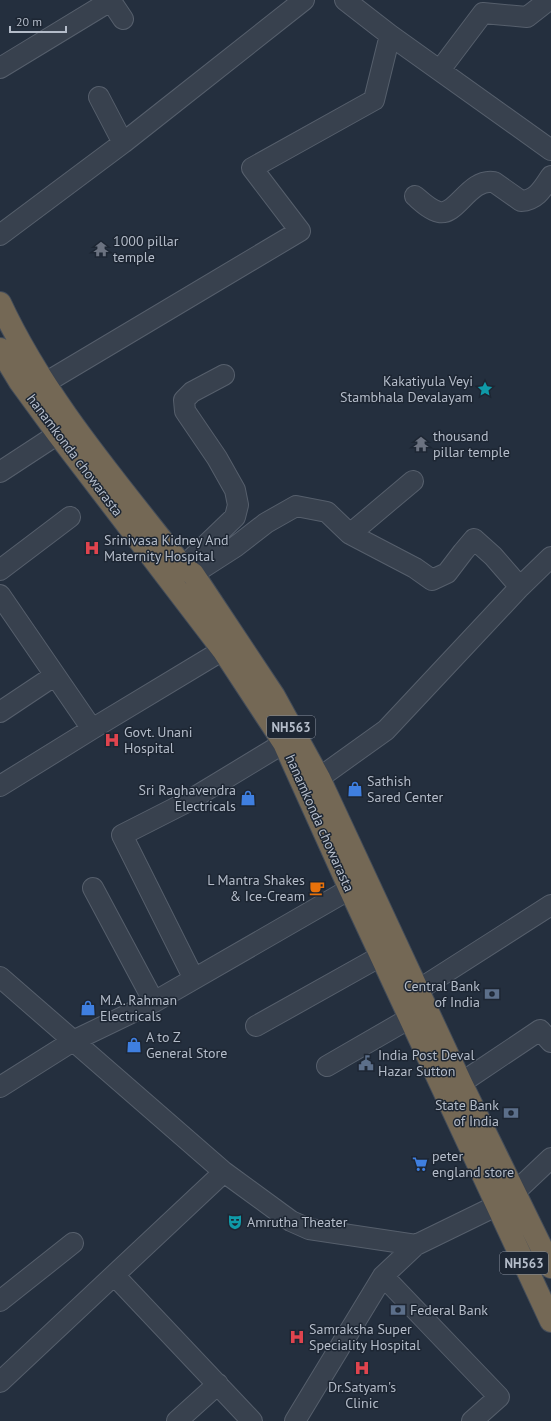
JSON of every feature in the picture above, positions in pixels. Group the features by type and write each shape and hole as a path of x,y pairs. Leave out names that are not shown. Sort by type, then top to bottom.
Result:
{"highway":[{"name":"NH563","path":"0,302 6,316 45,383 90,447 188,571 274,696 319,778 410,1003 461,1083 506,1199 551,1267"},
{"name":"hanamkonda chowarasta","path":"0,349 20,382 58,434 223,650 284,743 381,956 410,1003 506,1199 551,1322"}],"street":[{"path":"0,235 123,143 304,0"},
{"path":"345,0 390,35 551,150"},
{"path":"440,70 483,13 527,17 549,0"},
{"path":"0,68 107,3 115,7 123,19"},
{"path":"45,383 300,231 252,168 374,100 390,35"},
{"path":"99,98 123,143"},
{"path":"416,196 430,208 437,212 442,212 452,208 478,185 489,181 494,182 521,201 529,200 539,194 551,176"},
{"path":"188,571 235,517 238,505 235,490 217,458 185,411 184,400 192,392 224,375"},
{"path":"0,472 58,434"},
{"path":"350,534 413,481"},
{"path":"188,571 235,547 266,523 296,506 327,512 350,534 415,568 432,580 447,574 474,539 494,556 520,587"},
{"path":"0,570 70,517"},
{"path":"319,778 386,730 520,587 551,557"},
{"path":"0,595 54,676 92,729"},
{"path":"0,786 223,650"},
{"path":"0,712 54,676"},
{"path":"194,979 122,835 184,803 284,743"},
{"path":"93,888 154,1002"},
{"path":"0,1087 73,1041 154,1002 350,889"},
{"path":"328,1066 410,1003 551,905"},
{"path":"256,1026 381,956"},
{"path":"0,977 224,1172 291,1221 310,1229 416,1244"},
{"path":"461,1083 540,1030 551,1042"},
{"path":"295,1421 383,1276 416,1244 506,1199 551,1158"},
{"path":"0,1382 224,1172"},
{"path":"0,1301 74,1243"},
{"path":"114,1276 252,1421"},
{"path":"383,1276 499,1397 490,1413 472,1421"},
{"path":"177,1421 218,1384"}],"place":[{"name":"1000 pillar temple","path":"101,249"},
{"name":"Kakatiyula Veyi Stambhala Devalayam","path":"485,389"},
{"name":"thousand pillar temple","path":"421,444"},
{"name":"Srinivasa Kidney And Maternity Hospital","path":"92,548"},
{"name":"Govt. Unani Hospital","path":"112,740"},
{"name":"Sathish Sared Center","path":"355,789"},
{"name":"Sri Raghavendra Electricals","path":"248,798"},
{"name":"L Mantra Shakes & Ice-Cream","path":"317,888"},
{"name":"Central Bank of India","path":"492,994"},
{"name":"M.A. Rahman Electricals","path":"88,1008"},
{"name":"A to Z General Store","path":"134,1045"},
{"name":"India Post Deval Hazar Sutton","path":"366,1063"},
{"name":"State Bank of India","path":"511,1113"},
{"name":"peter england store","path":"420,1164"},
{"name":"Amrutha Theater","path":"235,1222"},
{"name":"Federal Bank","path":"398,1310"},
{"name":"Samraksha Super Speciality Hospital","path":"297,1337"},
{"name":"Dr.Satyam's Clinic","path":"362,1368"}]}
